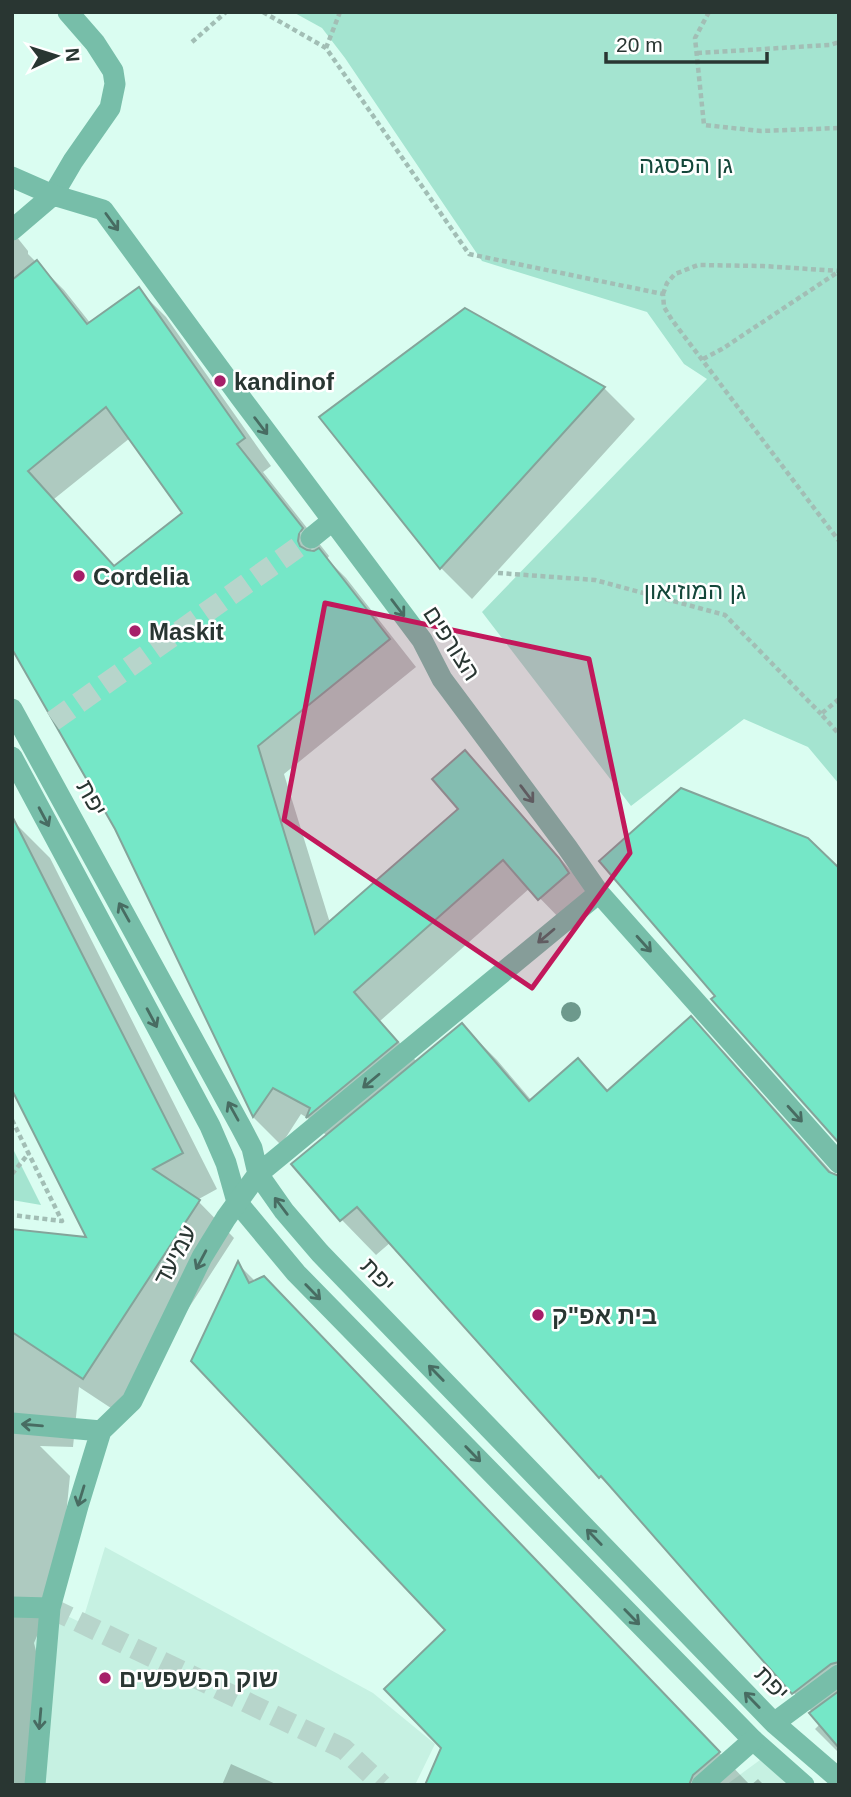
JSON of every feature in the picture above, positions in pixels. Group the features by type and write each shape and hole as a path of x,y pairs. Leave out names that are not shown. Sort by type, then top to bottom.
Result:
{"street":[{"path":"12,230 53,195 110,108 115,84 113,71 68,12"},
{"name":"הצורפים","path":"12,177 53,195 103,209 332,522 422,640 442,679 599,893 839,1163"},
{"path":"311,538 332,522"},
{"name":"יפת","path":"12,709 241,1127 252,1148 258,1174 284,1211 320,1252 774,1723 839,1779"},
{"name":"יפת","path":"12,757 210,1126 226,1163 237,1202 296,1273 753,1740 804,1785"},
{"name":"עמיעד","path":"34,1785 50,1608 101,1431 132,1401 202,1257 258,1174 599,893"},
{"path":"12,1423 101,1431"},
{"path":"12,1607 50,1608"},
{"path":"774,1723 839,1675"},
{"path":"702,1785 753,1740"}],"path":[{"path":"192,42 226,12"},
{"path":"262,12 326,48 469,254 663,294"},
{"path":"326,48 340,12"},
{"path":"709,12 695,38 704,125 761,131 839,128"},
{"path":"697,53 839,42"},
{"path":"839,272 763,266 698,265 675,274 667,283 663,294 664,307 672,320 839,541"},
{"path":"703,359 839,272"},
{"path":"498,573 595,580 725,615 839,734"},
{"path":"821,714 839,699"},
{"path":"12,1121 62,1222 12,1215"},
{"path":"12,1174 29,1153"}],"highlighted area":[{"path":"325,603 589,659 630,853 532,988 284,820"}],"shaded area":[{"path":"105,1547 373,1693 435,1744 415,1785 12,1785 12,1608 50,1608 82,1623"},
{"path":"760,1760 789,1785 726,1785"}],"green space":[{"name":"גן הפסגה","path":"293,12 839,12 839,784 808,747 744,719 631,806 482,612 707,379 684,364 647,312 482,261 345,58 322,28"},
{"path":"12,1147 41,1205 12,1200"}],"building":[{"path":"37,260 87,324 139,287 245,438 237,444 303,528 299,534 300,546 314,551 319,548 390,639 258,746 315,934 458,809 432,779 465,750 569,873 538,900 503,860 354,992 398,1042 306,1118 310,1108 273,1088 253,1117 115,829 12,649 12,280","holes":["106,407 182,513 114,566 28,471"]},
{"path":"465,308 605,387 440,569 319,417"},
{"path":"681,788 808,838 839,868 839,1143 711,999 715,996 599,861"},
{"path":"12,816 183,1153 153,1169 200,1200 83,1379 12,1332 12,1229 86,1237 12,1090"},
{"path":"691,1016 829,1172 839,1176 839,1662 831,1664 792,1694 601,1476 599,1478 357,1207 340,1221 291,1164 462,1023 529,1101 578,1058 607,1091"},
{"path":"238,1261 249,1283 264,1276 720,1752 693,1775 689,1785 425,1785 441,1748 384,1689 445,1630 191,1361"},
{"path":"839,1691 839,1748 809,1713"}],"tunnel":[{"path":"53,721 311,538"},
{"path":"50,1608 344,1749 382,1785"}],"place":[{"name":"kandinof","path":"220,381"},
{"name":"Cordelia","path":"79,576"},
{"name":"Maskit","path":"135,631"},
{"name":"בית אפ\"ק","path":"538,1315"},
{"name":"שוק הפשפשים","path":"105,1678"}],"park label":[{"name":"גן המוזיאון","path":"695,590"}]}
